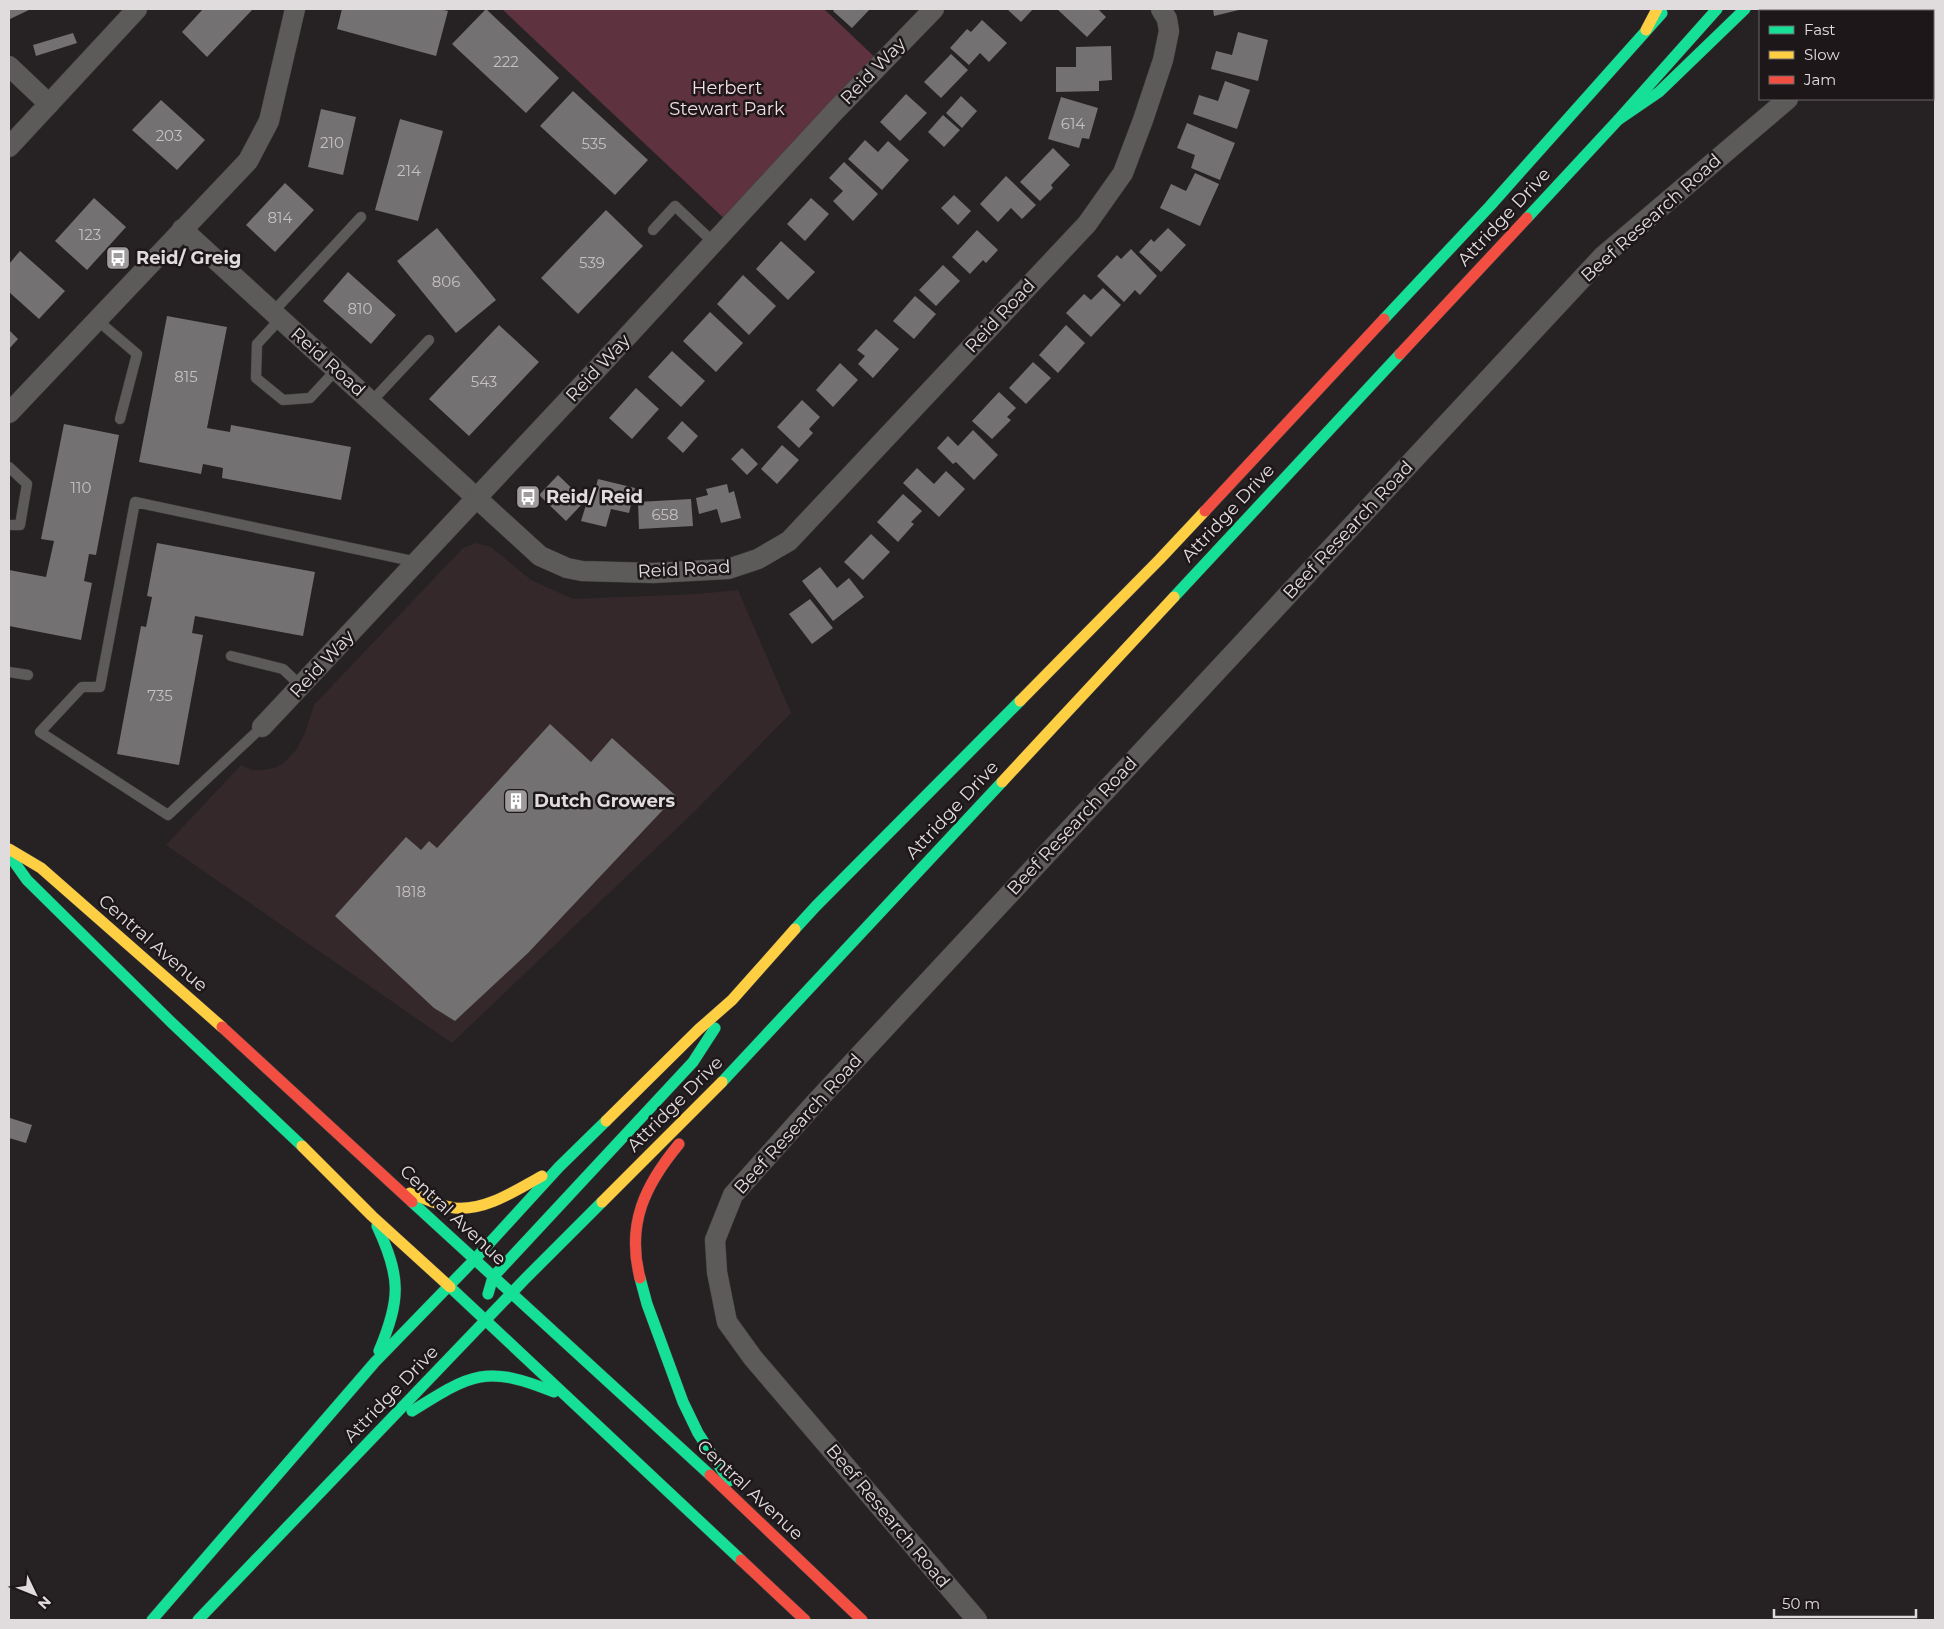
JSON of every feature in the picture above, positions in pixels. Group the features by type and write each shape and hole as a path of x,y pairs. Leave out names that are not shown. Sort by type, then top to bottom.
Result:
{"main road":[{"path":"1646,30 1657,9"},
{"name":"Attridge Drive","path":"152,1620 375,1362 475,1259 559,1167 699,1029 732,1000 816,906 1160,560 1490,206 1666,9"},
{"name":"Attridge Drive","path":"198,1620 511,1294 732,1072 1618,120 1717,9"},
{"path":"1618,120 1659,92 1745,9"},
{"name":"Central Avenue","path":"9,849 41,868 193,1001 741,1504 862,1620"},
{"path":"9,854 27,880 172,1023 270,1114 372,1216 571,1400 804,1620"},
{"path":"486,1321 487,1298 493,1277 694,1062 732,1000"},
{"path":"732,1072 691,1130 660,1167 643,1199 636,1226 635,1246 642,1290 683,1402 698,1434 723,1470 741,1504"},
{"path":"398,1188 454,1208 464,1208 486,1203 505,1195 559,1167"},
{"path":"372,1216 393,1262 397,1286 395,1308 375,1362"},
{"path":"380,1431 457,1383 476,1376 496,1374 514,1376 571,1400"}],"street":[{"path":"9,147 137,9"},
{"path":"9,413 248,161 269,121 295,9"},
{"name":"Reid Way","path":"262,728 475,498 595,372 835,111 934,9"},
{"name":"Reid Road","path":"182,229 540,556 567,568 582,571 653,573 728,569 758,560 789,541 1087,224 1123,173 1163,60 1169,31 1167,19 1161,9"},
{"path":"9,66 49,104"},
{"name":"Beef Research Road","path":"977,1620 760,1365 727,1322 717,1272 715,1240 733,1196 830,1087 1603,256 1787,100"}],"lane":[{"path":"653,230 675,206 713,242"},
{"path":"336,370 310,398 283,400 256,378 257,344 276,315 362,217"},
{"path":"97,320 136,354 120,419"},
{"path":"372,401 429,340"},
{"path":"9,467 27,484 20,525 9,525"},
{"path":"262,728 168,815 40,732 82,687 100,687 135,502 417,562"},
{"path":"231,656 283,669 301,686"},
{"path":"9,672 28,675"}],"shaded area":[{"name":"Dutch Growers","path":"476,543 491,547 531,580 573,599 697,594 738,590 791,713 695,811 452,1043 166,845 241,765 252,770 261,770 275,768 284,763 297,749 305,733 314,705 463,548"}],"green space":[{"name":"Herbert Stewart Park","path":"502,9 824,9 882,64 730,224"}],"building":[{"path":"9,9 31,9 10,19"},
{"path":"203,9 253,9 207,57 182,32"},
{"path":"342,9 440,9 448,11 436,56 337,29"},
{"path":"486,9 559,78 526,113 452,44"},
{"path":"835,9 870,9 852,28 833,11"},
{"path":"1007,9 1033,9 1021,22"},
{"path":"1057,9 1098,9 1106,17 1087,37"},
{"path":"1213,9 1243,9 1214,16"},
{"path":"982,20 1007,43 989,62 980,53 969,65 950,48 967,29 971,32"},
{"path":"1238,32 1268,40 1258,81 1211,69 1216,51 1232,55"},
{"path":"73,33 77,43 36,56 33,45"},
{"path":"1111,46 1112,80 1099,81 1099,91 1056,92 1056,67 1076,67 1076,47"},
{"path":"951,54 968,70 941,98 924,82"},
{"path":"1225,81 1250,90 1237,129 1193,114 1199,95 1218,101"},
{"path":"573,91 648,160 615,195 540,126"},
{"path":"906,94 927,113 900,141 880,122"},
{"path":"961,96 977,111 962,128 946,113"},
{"path":"1061,97 1098,108 1089,139 1082,138 1079,148 1048,139"},
{"path":"161,100 205,140 177,170 132,130"},
{"path":"321,109 356,117 343,175 308,167"},
{"path":"943,115 960,130 944,147 928,132"},
{"path":"400,119 443,131 418,221 375,210"},
{"path":"1187,123 1235,143 1220,180 1191,168 1195,155 1177,148"},
{"path":"865,140 878,152 888,141 909,160 882,190 848,159"},
{"path":"1053,148 1070,165 1051,185 1053,188 1040,201 1020,182"},
{"path":"844,162 878,194 853,221 833,201 843,191 829,178"},
{"path":"1195,173 1219,184 1200,226 1160,208 1171,184 1186,191"},
{"path":"1006,176 1036,205 1022,219 1011,208 998,222 980,204"},
{"path":"285,183 314,210 275,252 246,225"},
{"path":"954,195 971,211 958,225 941,208"},
{"path":"94,198 126,227 87,270 55,241"},
{"path":"811,198 829,214 805,241 787,224"},
{"path":"606,210 643,246 578,314 541,278"},
{"path":"437,228 496,300 456,333 397,261"},
{"path":"1168,228 1186,245 1161,272 1139,252 1151,239 1154,242"},
{"path":"977,230 998,250 986,263 983,260 970,274 952,257"},
{"path":"781,241 815,272 788,300 756,269"},
{"path":"1131,249 1157,276 1140,295 1135,290 1124,302 1097,276 1117,255 1121,259"},
{"path":"20,251 65,291 39,319 9,292 9,264"},
{"path":"943,265 960,281 936,306 919,290"},
{"path":"348,272 396,315 371,344 323,301"},
{"path":"743,275 776,306 749,335 717,304"},
{"path":"1103,288 1121,305 1091,337 1066,313 1084,294 1091,300"},
{"path":"915,296 936,314 914,339 893,321"},
{"path":"710,312 743,343 716,372 683,341"},
{"path":"167,316 227,327 207,428 230,432 231,425 351,447 341,500 222,478 223,468 203,464 201,474 139,462"},
{"path":"499,325 539,362 469,436 429,399"},
{"path":"1066,325 1085,343 1058,373 1039,355"},
{"path":"876,329 899,349 873,378 858,364 865,356 857,350"},
{"path":"9,330 18,339 9,349"},
{"path":"672,351 705,381 681,407 648,377"},
{"path":"1033,362 1051,378 1026,404 1009,388"},
{"path":"840,363 858,380 833,407 816,390"},
{"path":"636,388 659,409 632,439 609,418"},
{"path":"999,392 1016,408 1007,417 1011,420 992,439 972,421"},
{"path":"802,400 820,417 809,429 813,433 799,448 777,427"},
{"path":"682,421 698,436 683,453 667,438"},
{"path":"64,424 119,435 96,555 89,554 84,581 92,583 81,640 9,626 9,570 46,577 54,541 41,539"},
{"path":"973,430 998,455 974,480 956,462 953,464 937,448 948,436 958,446"},
{"path":"782,445 799,460 777,484 761,469"},
{"path":"742,448 758,464 747,475 731,459"},
{"path":"917,468 934,484 946,471 965,489 939,517 903,483"},
{"path":"558,475 585,501 566,521 539,495"},
{"path":"598,479 635,488 629,513 611,509 606,527 581,521 586,505 591,507"},
{"path":"727,484 729,493 734,491 741,518 721,523 717,509 699,514 696,498 708,495 706,489"},
{"path":"903,494 922,511 911,522 914,524 898,542 877,522"},
{"path":"691,499 693,526 639,529 638,502"},
{"path":"871,534 890,552 863,580 844,562"},
{"path":"157,543 315,572 303,636 195,616 192,633 203,635 179,765 117,754 141,626 146,627 152,597 147,596"},
{"path":"820,567 837,588 849,578 864,597 833,621 802,581"},
{"path":"810,599 833,628 812,644 789,614"},
{"path":"550,724 591,762 612,738 676,796 528,953 455,1021 434,1008 335,916 406,837 421,850 429,841 437,848"},
{"path":"10,1118 32,1125 26,1143 9,1138"}],"traffic: fast":[{"path":"1527,218 1717,9"},
{"path":"1618,120 1659,92 1745,9"},
{"path":"1384,319 1490,206 1662,13"},
{"path":"1174,597 1400,354"},
{"path":"795,929 1020,701"},
{"path":"722,1082 1002,782"},
{"path":"12,859 27,880 172,1023 302,1146"},
{"path":"488,1294 493,1277 693,1062 715,1028"},
{"path":"152,1620 375,1362 475,1259 559,1167 606,1121"},
{"path":"412,1202 710,1475"},
{"path":"198,1620 525,1279 602,1202"},
{"path":"377,1226 391,1260 395,1288 391,1317 379,1351"},
{"path":"640,1278 647,1304 683,1402 698,1433 729,1481"},
{"path":"450,1287 741,1560"},
{"path":"412,1411 450,1388 480,1377 511,1378 554,1392"}],"traffic: slow":[{"path":"1646,30 1657,9"},
{"path":"1020,701 1205,511"},
{"path":"1002,782 1174,597"},
{"path":"9,849 41,868 222,1027"},
{"path":"606,1121 699,1029 732,1000 795,929"},
{"path":"602,1202 722,1082"},
{"path":"302,1146 372,1216 450,1287"},
{"path":"410,1193 443,1206 467,1208 489,1203 542,1176"}],"traffic: jam":[{"path":"1400,354 1527,218"},
{"path":"1205,511 1384,319"},
{"path":"222,1027 412,1202"},
{"path":"640,1278 635,1240 637,1223 648,1190 667,1159 679,1144"},
{"path":"710,1475 862,1620"},
{"path":"741,1560 805,1620"}],"place":[{"name":"Reid/ Greig","path":"118,258"},
{"name":"Reid/ Reid","path":"528,497"},
{"name":"Dutch Growers","path":"516,801"}]}
